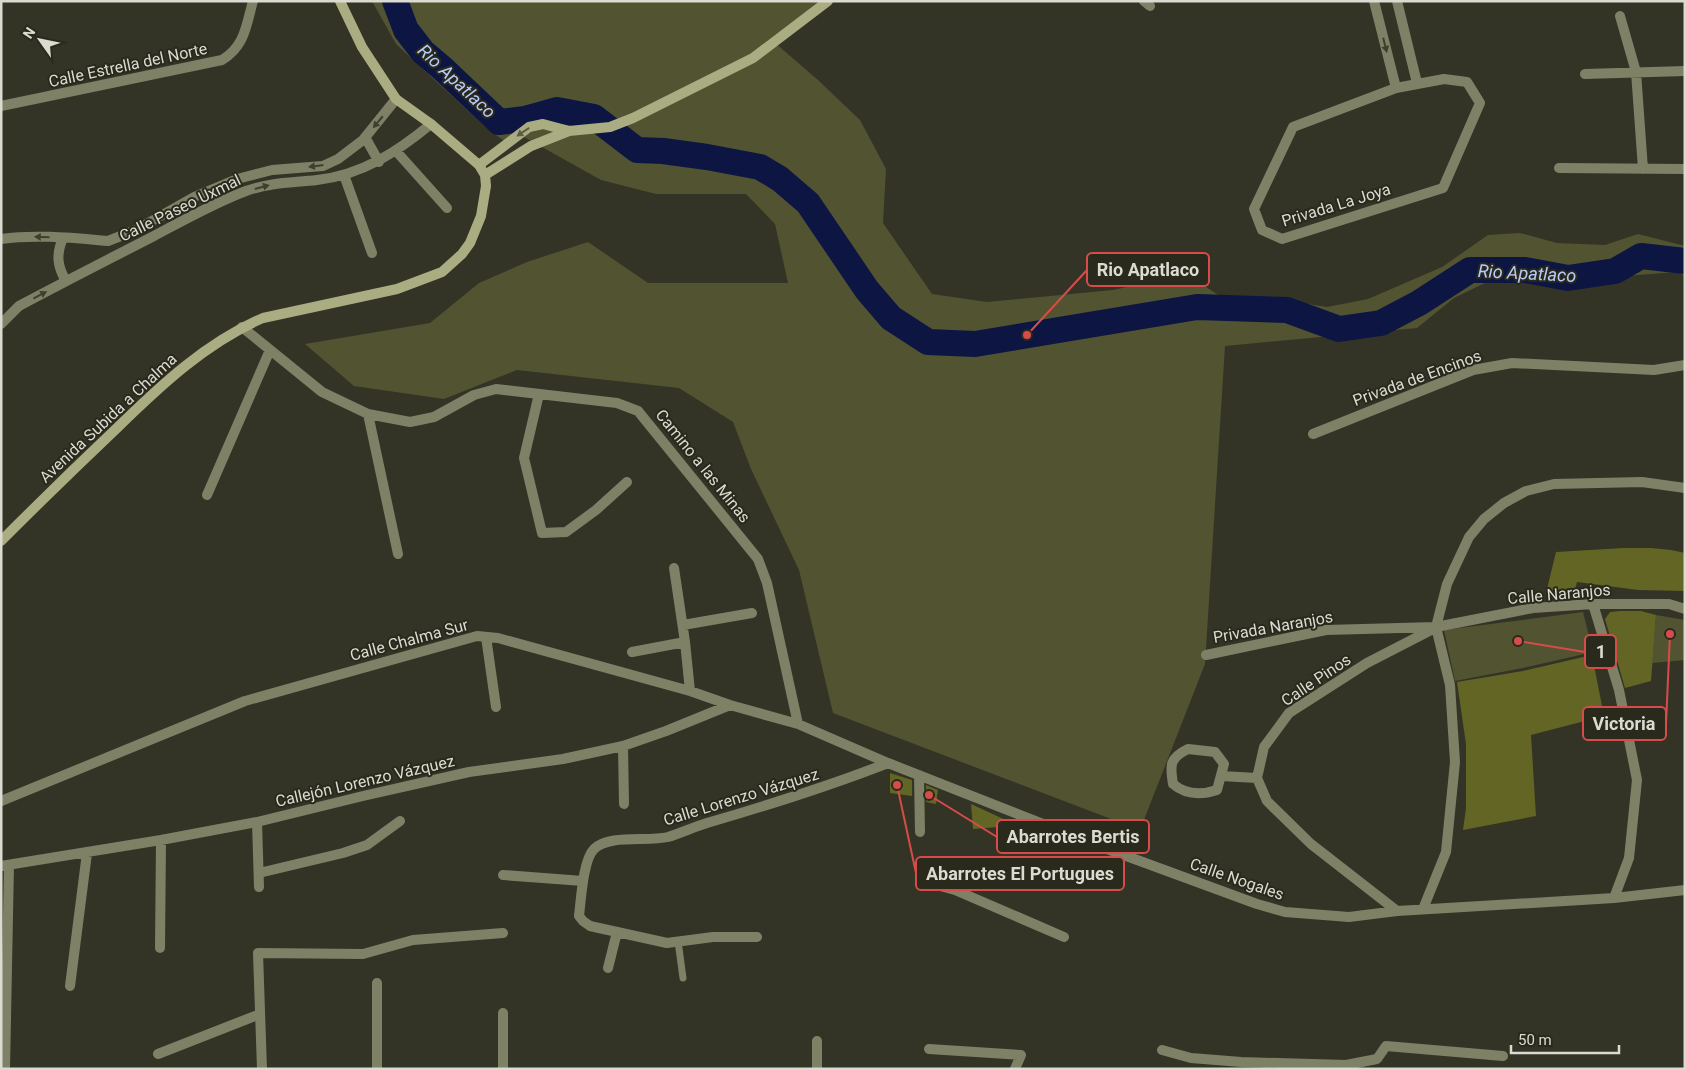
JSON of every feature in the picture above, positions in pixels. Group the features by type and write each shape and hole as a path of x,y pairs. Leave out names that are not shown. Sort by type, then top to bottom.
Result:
{"main road":[{"path":"340,1 362,47 396,99 431,124 479,165 485,175 531,146 569,131 610,127 633,118 754,58 828,1"},
{"path":"479,165 529,127 543,124 569,131"},
{"name":"Avenida Subida a Chalma","path":"1,541 162,385 242,327 263,318 397,289 442,272 462,254 476,231 484,200 485,175"}],"street":[{"name":"Calle Estrella del Norte","path":"1,106 222,60 237,48 243,39 252,1"},
{"path":"1374,1 1396,88"},
{"path":"1397,1 1417,83"},
{"path":"1620,16 1636,72 1643,169"},
{"path":"1585,74 1685,71"},
{"name":"Privada La Joya","path":"1444,79 1467,82 1480,103 1443,188 1282,239 1262,230 1254,209 1294,127 1396,88 1417,83 1444,79"},
{"name":"Calle Paseo Uxmal","path":"1,239 17,237 108,241 136,230 194,197 237,179 272,170 323,166 346,154 365,137 396,99"},
{"name":"Calle Paseo Uxmal","path":"1,324 19,306 203,210 263,186 285,182 316,181 344,175 379,162 431,124"},
{"path":"365,137 379,162"},
{"path":"396,151 447,208"},
{"path":"1559,168 1685,169"},
{"path":"344,175 372,253"},
{"path":"63,238 58,248 58,260 60,271 66,281"},
{"name":"Camino a las Minas","path":"242,327 322,392 368,414 410,422 434,417 474,395 496,389 617,403 638,412 758,559 767,583 798,724"},
{"path":"207,495 270,350"},
{"name":"Privada de Encinos","path":"1312,434 1472,370 1512,363 1654,370 1685,365"},
{"path":"539,394 524,458 542,533 566,532 596,510 627,482"},
{"path":"368,414 398,554"},
{"path":"1423,909 1446,852 1455,762 1450,685 1436,627 1447,584 1469,538 1484,519 1504,503 1526,491 1554,484 1642,482 1685,488"},
{"path":"674,568 683,625 690,691"},
{"path":"1593,604 1619,690 1637,780 1629,858 1614,898"},
{"name":"Calle Naranjos","path":"1436,627 1534,608 1593,604 1669,604 1685,609"},
{"path":"683,625 752,612"},
{"name":"Privada Naranjos","path":"1206,655 1326,630 1436,627"},
{"name":"Calle Pinos","path":"1257,778 1264,747 1289,713 1367,663 1436,627"},
{"name":"Calle Chalma Sur","path":"1,801 245,701 477,636 498,638 690,691 730,705 798,724 888,763"},
{"path":"486,637 496,707"},
{"path":"632,652 685,642"},
{"name":"Callejón Lorenzo Vázquez","path":"5,865 87,853 257,822 469,772 564,758 623,746 730,705"},
{"path":"623,746 624,804"},
{"path":"1188,749 1214,752 1224,764 1221,776 1218,790 1207,793 1182,792 1173,784 1170,767 1178,754 1188,749"},
{"name":"Calle Nogales","path":"888,763 1099,846 1257,904 1285,912 1350,917 1423,909 1614,898 1685,890"},
{"name":"Calle Lorenzo Vázquez","path":"617,932 590,926 579,916 583,881 593,849 606,842 666,837 775,804 888,763"},
{"path":"919,774 920,832"},
{"path":"1221,776 1257,778 1267,800 1311,844 1397,911"},
{"path":"258,873 343,853 367,845 400,821"},
{"path":"257,822 259,887"},
{"path":"160,948 161,840"},
{"path":"70,986 87,853"},
{"path":"5,865 5,1069"},
{"path":"503,875 583,881"},
{"path":"922,881 955,890 1064,937"},
{"path":"608,968 617,932 673,942 713,937 757,936"},
{"path":"262,1069 258,953 362,954 413,940 503,933"},
{"path":"377,984 377,1069"},
{"path":"503,1013 503,1069"},
{"path":"158,1054 260,1014"},
{"path":"817,1041 817,1069"},
{"path":"1162,1050 1191,1058 1238,1066 1346,1065 1377,1059 1386,1046 1503,1056"},
{"path":"929,1048 1021,1055 1015,1069"}],"lane":[{"path":"673,942 683,978"}],"green space":[{"path":"372,1 823,1 774,42 860,120 886,169 883,223 932,294 987,302 1113,290 1186,274 1220,296 1264,297 1327,307 1368,299 1442,267 1488,235 1520,233 1557,243 1605,245 1638,234 1685,246 1685,276 1677,272 1547,282 1491,280 1454,298 1417,328 1225,346 1205,664 1140,830 833,713 799,570 751,469 733,422 679,388 517,370 444,399 354,386 305,344 430,323 479,283 527,262 588,242 648,283 788,283 775,224 746,194 656,194 601,180 524,137 508,144 483,125 396,44"},
{"path":"1583,612 1593,652 1455,681 1444,630"},
{"path":"1656,615 1685,620 1685,660 1652,663"}],"building":[{"path":"1651,548 1685,553 1685,591 1638,590 1577,582 1575,590 1546,593 1556,552"},
{"path":"1641,611 1656,615 1651,681 1625,688 1605,619 1610,612"},
{"path":"1592,655 1604,716 1531,735 1536,816 1463,830 1466,808 1466,744 1457,682 1523,671"},
{"path":"890,773 912,780 912,796 890,793"},
{"path":"926,785 938,790 936,804 926,802"},
{"path":"971,804 1010,822 1010,819 1022,823 1023,834 1011,834 1011,826 973,829"}],"waterway":[{"name":"Rio Apatlaco","path":"395,1 406,30 423,52 499,122 525,119 557,110 594,117 637,150 663,151 707,157 760,167 780,179 808,203 867,290 891,318 928,342 975,344 1197,307 1287,310 1339,329 1381,323 1419,303 1470,270 1525,270 1568,278 1615,271 1641,256 1685,261"}],"place":[{"name":"Rio Apatlaco","path":"1027,335"},
{"name":"Victoria","path":"1670,634"},
{"name":"1","path":"1518,641"},
{"name":"Abarrotes El Portugues","path":"897,785"},
{"name":"Abarrotes Bertis","path":"929,795"}]}
